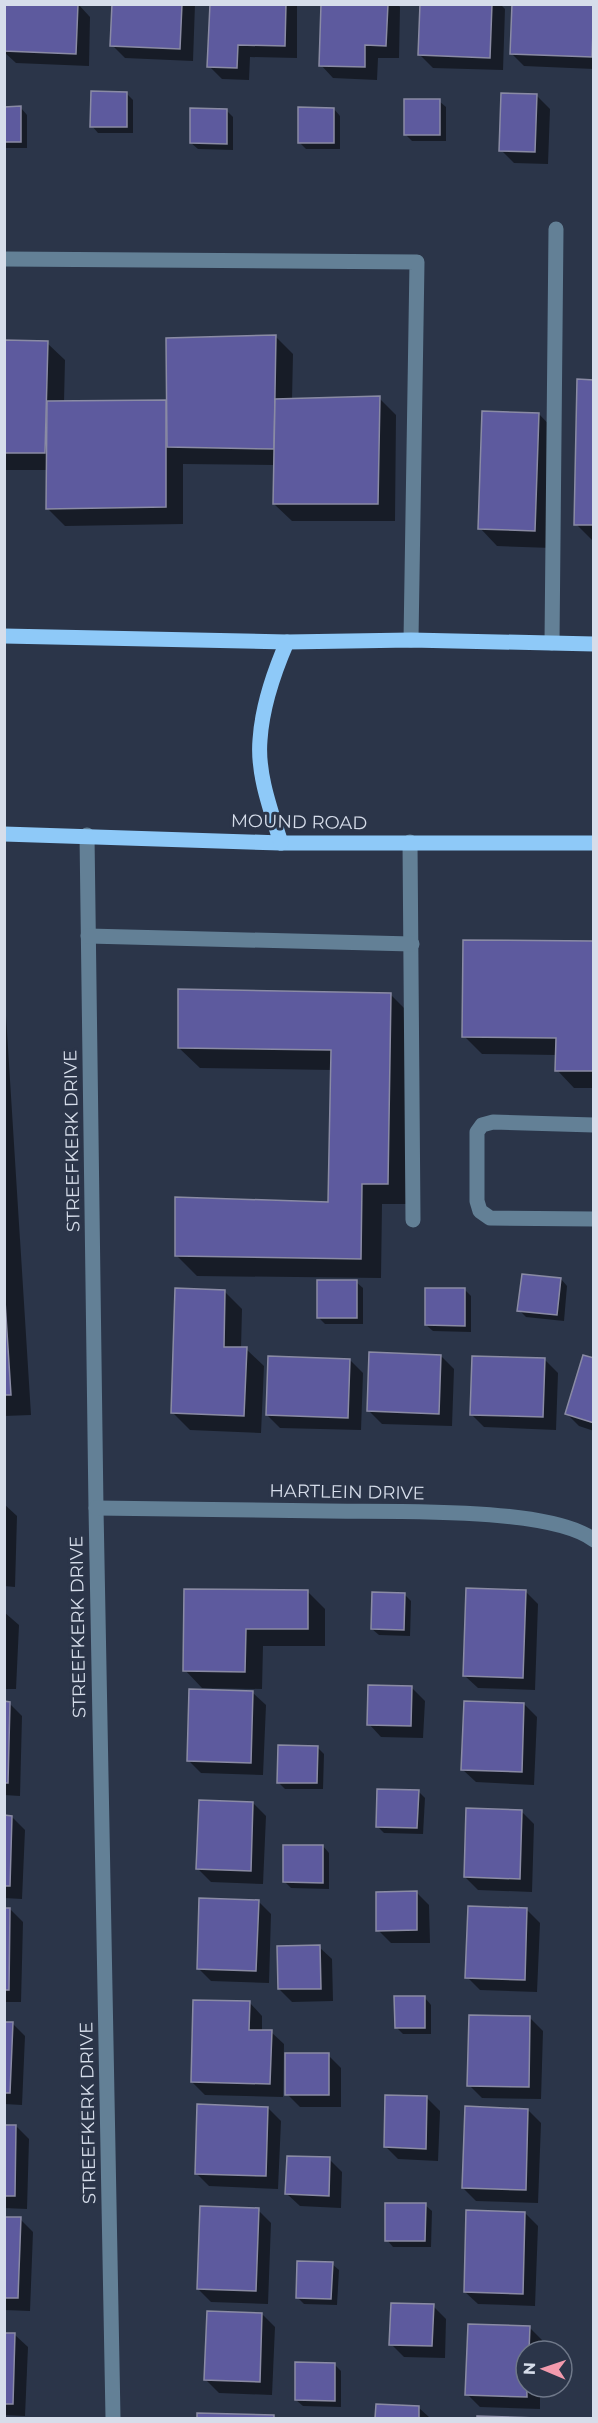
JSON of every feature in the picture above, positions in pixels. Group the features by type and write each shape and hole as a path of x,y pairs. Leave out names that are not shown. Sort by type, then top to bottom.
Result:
{"main road":[{"path":"4,636 287,642 411,640 594,644"},
{"path":"281,843 267,798 260,741 273,674 287,642"},
{"name":"MOUND ROAD","path":"4,834 281,843 594,843"}],"street":[{"path":"552,643 556,229"},
{"path":"4,259 417,262 411,640"},
{"name":"STREEFKERK DRIVE","path":"87,835 96,1508 113,2418"},
{"path":"410,842 413,1220"},
{"path":"88,936 412,944"},
{"path":"594,1125 493,1122 482,1125 477,1132 477,1202 480,1211 490,1218 594,1219"},
{"name":"HARTLEIN DRIVE","path":"96,1508 454,1514 517,1518 562,1526 594,1540"}],"building":[{"path":"4,4 78,4 76,54 4,51"},
{"path":"112,4 182,4 180,49 110,46"},
{"path":"210,4 286,4 285,46 238,45 237,68 207,67"},
{"path":"321,4 388,4 386,46 365,45 365,67 319,66"},
{"path":"420,4 492,4 490,58 418,55"},
{"path":"512,4 594,4 592,57 510,54"},
{"path":"91,91 127,92 127,127 90,127"},
{"path":"501,93 537,94 535,152 499,151"},
{"path":"404,99 440,99 440,135 404,135"},
{"path":"21,106 21,142 4,142 4,107"},
{"path":"298,107 334,108 334,143 298,143"},
{"path":"190,108 227,109 227,144 190,143"},
{"path":"276,335 274,449 167,447 166,338"},
{"path":"4,340 48,341 45,453 4,453"},
{"path":"577,379 594,380 594,525 574,525"},
{"path":"380,396 378,504 273,504 275,399"},
{"path":"166,400 166,507 46,509 47,401"},
{"path":"482,411 539,413 535,531 478,529"},
{"path":"463,940 594,941 594,1071 555,1071 556,1038 462,1037"},
{"path":"178,989 391,993 388,1184 362,1184 361,1259 175,1256 175,1197 328,1202 331,1050 178,1048"},
{"path":"522,1274 561,1278 557,1315 517,1311"},
{"path":"317,1280 357,1280 357,1318 317,1318"},
{"path":"4,1285 11,1395 4,1395"},
{"path":"175,1288 225,1290 224,1347 247,1347 244,1416 171,1413"},
{"path":"425,1288 465,1288 465,1326 425,1325"},
{"path":"369,1352 441,1355 439,1414 367,1411"},
{"path":"583,1355 594,1358 594,1423 565,1414"},
{"path":"268,1356 350,1359 348,1418 266,1415"},
{"path":"472,1356 545,1358 543,1417 470,1415"},
{"path":"466,1588 526,1590 523,1678 463,1676"},
{"path":"184,1589 308,1590 308,1629 246,1629 245,1672 183,1671"},
{"path":"372,1592 405,1593 404,1630 371,1629"},
{"path":"368,1685 412,1686 411,1726 367,1725"},
{"path":"189,1689 253,1691 251,1763 187,1761"},
{"path":"4,1701 10,1702 8,1783 4,1783"},
{"path":"464,1701 524,1703 522,1772 461,1770"},
{"path":"278,1745 318,1746 317,1783 277,1783"},
{"path":"377,1789 419,1790 417,1828 376,1827"},
{"path":"199,1800 253,1802 251,1871 196,1869"},
{"path":"466,1808 522,1810 520,1879 464,1877"},
{"path":"4,1815 12,1816 10,1886 4,1886"},
{"path":"283,1845 323,1845 323,1883 283,1882"},
{"path":"417,1891 417,1930 376,1931 376,1892"},
{"path":"199,1898 259,1900 256,1971 197,1969"},
{"path":"468,1906 527,1908 525,1980 465,1978"},
{"path":"4,1908 10,1908 9,1990 4,1990"},
{"path":"320,1945 321,1989 278,1989 277,1946"},
{"path":"394,1996 425,1996 425,2028 395,2028"},
{"path":"193,2000 250,2001 249,2030 272,2030 270,2084 191,2082"},
{"path":"469,2015 530,2016 529,2087 467,2086"},
{"path":"4,2022 13,2022 10,2093 4,2093"},
{"path":"285,2053 329,2053 329,2095 285,2095"},
{"path":"385,2095 427,2096 426,2149 384,2147"},
{"path":"197,2104 268,2107 266,2176 195,2174"},
{"path":"465,2106 528,2109 526,2190 462,2188"},
{"path":"4,2125 16,2125 15,2196 4,2196"},
{"path":"287,2156 330,2157 329,2196 285,2194"},
{"path":"385,2203 426,2203 425,2241 385,2241"},
{"path":"200,2206 259,2208 256,2291 197,2289"},
{"path":"466,2210 525,2212 523,2294 464,2292"},
{"path":"4,2217 21,2217 18,2298 4,2298"},
{"path":"297,2261 333,2262 331,2299 296,2298"},
{"path":"391,2303 434,2304 432,2346 389,2345"},
{"path":"207,2311 262,2313 260,2382 204,2380"},
{"path":"468,2324 530,2326 529,2339 514,2339 514,2397 465,2395"},
{"path":"4,2333 15,2333 13,2404 4,2404"},
{"path":"295,2362 335,2363 335,2401 295,2400"},
{"path":"376,2404 419,2406 419,2418 375,2418"},
{"path":"197,2413 274,2415 274,2418 197,2418"},
{"path":"477,2416 538,2418 477,2418"}]}
